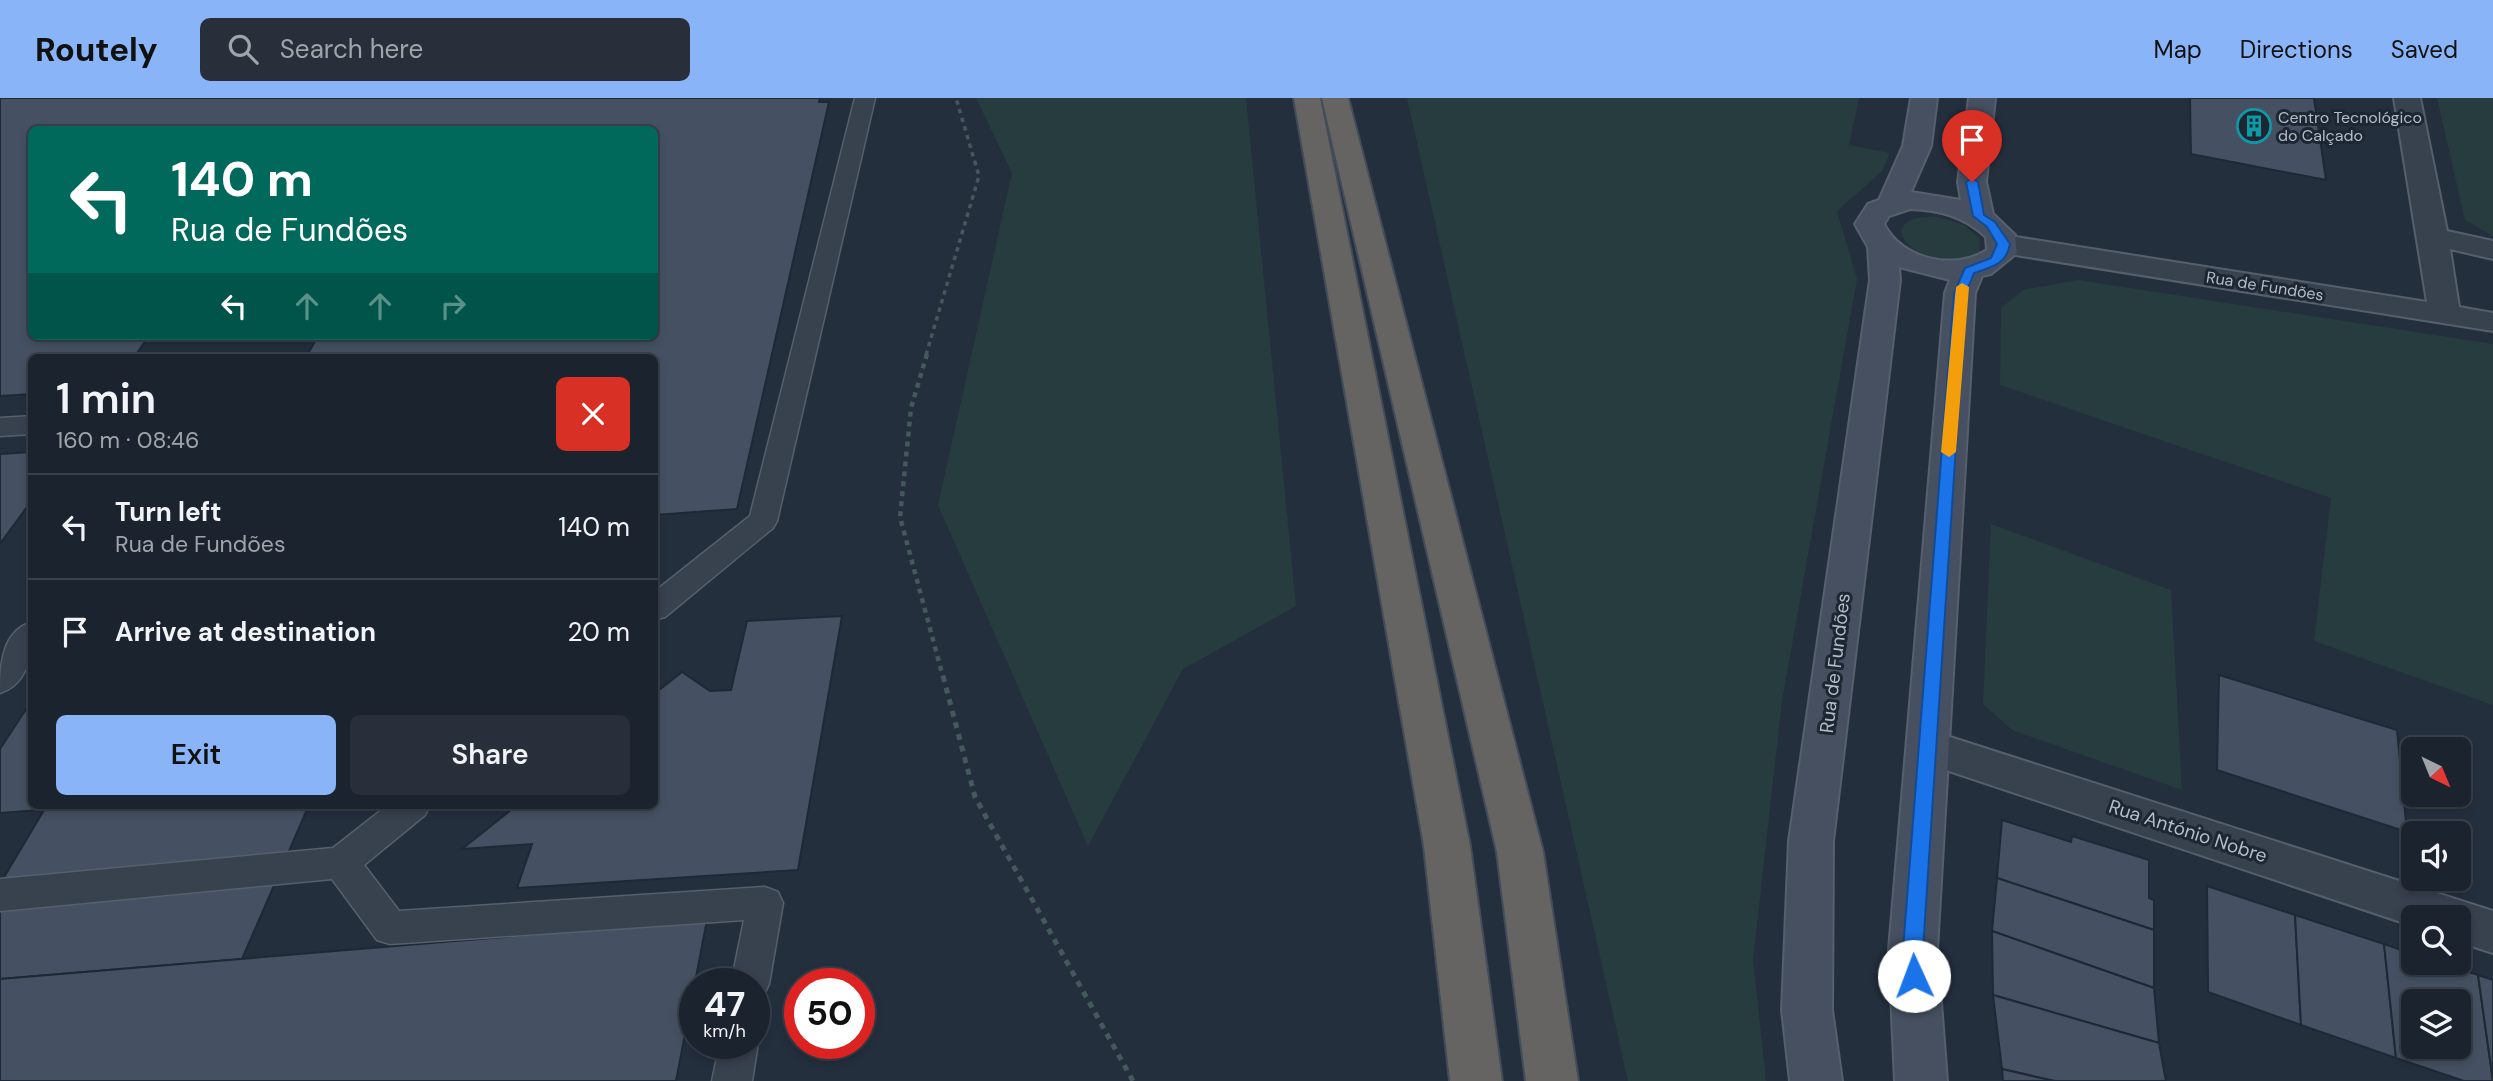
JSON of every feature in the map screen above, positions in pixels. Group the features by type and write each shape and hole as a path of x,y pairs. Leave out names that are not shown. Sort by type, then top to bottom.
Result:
{"highway":[{"path":"1307,98 1447,846 1476,1081"},
{"path":"1335,98 1520,852 1552,1081"}],"main road":[{"name":"Rua de Fundões","path":"1815,1081 1807,1010 1811,841 1885,280 1883,247 1872,236 1869,226 1871,216 1878,208 1892,203 1917,146 1924,98"},
{"path":"1979,216 1972,182 1982,98"},
{"path":"1883,247 1922,266 1969,271 1996,261 2002,253 2003,244 1991,225 1962,208 1926,200 1892,203"},
{"path":"1921,1081 1913,950 1960,293 1969,271"}],"street":[{"path":"2407,98 2433,237 2444,314"},
{"path":"2433,237 2493,250"},
{"name":"Rua de Fundões","path":"2003,244 2493,322"},
{"name":"Rua António Nobre","path":"1928,747 2411,905"},
{"path":"2471,924 2493,932"}],"lane":[{"path":"658,606 763,521 865,98"},
{"path":"0,427 28,425"},
{"path":"0,681 28,639"},
{"path":"0,895 341,863 408,809"},
{"path":"341,863 390,928 765,903 753,968"},
{"path":"732,1081 736,1059"}],"path":[{"path":"956,98 979,176 911,408 900,517 975,797 1133,1081"}],"green space":[{"path":"976,98 1246,98 1296,606 1183,669 1088,846 938,505 1012,173"},
{"path":"1407,98 1859,98 1849,145 1890,153 1882,171 1837,211 1857,279 1782,701 1753,960 1766,1081 1628,1081"},
{"path":"2437,98 2493,98 2493,236 2465,220"},
{"path":"1938,217 1964,225 1980,239 1979,253 1947,260 1924,255 1907,242 1901,233 1910,220"},
{"path":"2078,280 2493,344 2493,705 2314,641 2331,498 2000,385 2001,308 2023,290"},
{"path":"1991,524 2171,590 2182,790 2012,730 1983,704"}],"building":[{"path":"0,98 820,98 819,102 829,102 737,509 658,515 658,354 308,354 316,340 658,340 658,126 28,126 28,340 146,340 136,354 28,354 28,394 0,396"},
{"name":"Centro Tecnológico do Calçado","path":"2190,98 2314,98 2326,180 2191,154"},
{"path":"28,452 28,506 0,544 0,454"},
{"path":"842,616 798,870 517,888 532,844 462,849 512,809 658,809 658,691 682,672 710,691 731,690 747,621"},
{"path":"2219,675 2397,730 2401,807 2405,807 2406,821 2401,821 2401,830 2217,770"},
{"path":"28,706 28,809 54,809 0,813 0,749"},
{"path":"307,809 242,959 0,979 0,884 44,810"},
{"path":"2002,820 2071,842 2072,836 2149,860 2149,898 2154,900 2154,930 1997,878"},
{"path":"1997,878 2154,930 2154,988 1992,931"},
{"path":"2207,886 2295,915 2301,1025 2208,992"},
{"path":"2295,915 2384,944 2396,1058 2301,1025"},
{"path":"707,920 698,968 679,968 680,1059 676,1081 0,1081 0,979"},
{"path":"1992,931 2154,988 2159,1043 1993,995"},
{"path":"2384,944 2401,950 2401,975 2471,975 2471,973 2478,975 2493,1081 2464,1081 2396,1058"},
{"path":"2478,975 2493,980 2493,1081"},
{"path":"1993,995 2159,1043 2166,1081 2054,1081 2002,1069"},
{"path":"2002,1069 2054,1081 2003,1081"}],"slow traffic":[{"path":"1949,452 1962,287"}],"place":[{"name":"Centro Tecnológico do Calçado","path":"2254,126"}],"route":[{"path":"1914,976 1913,950 1960,293 1969,271 1996,261 2002,253 2003,244 2000,234 1979,216 1972,182"}]}
